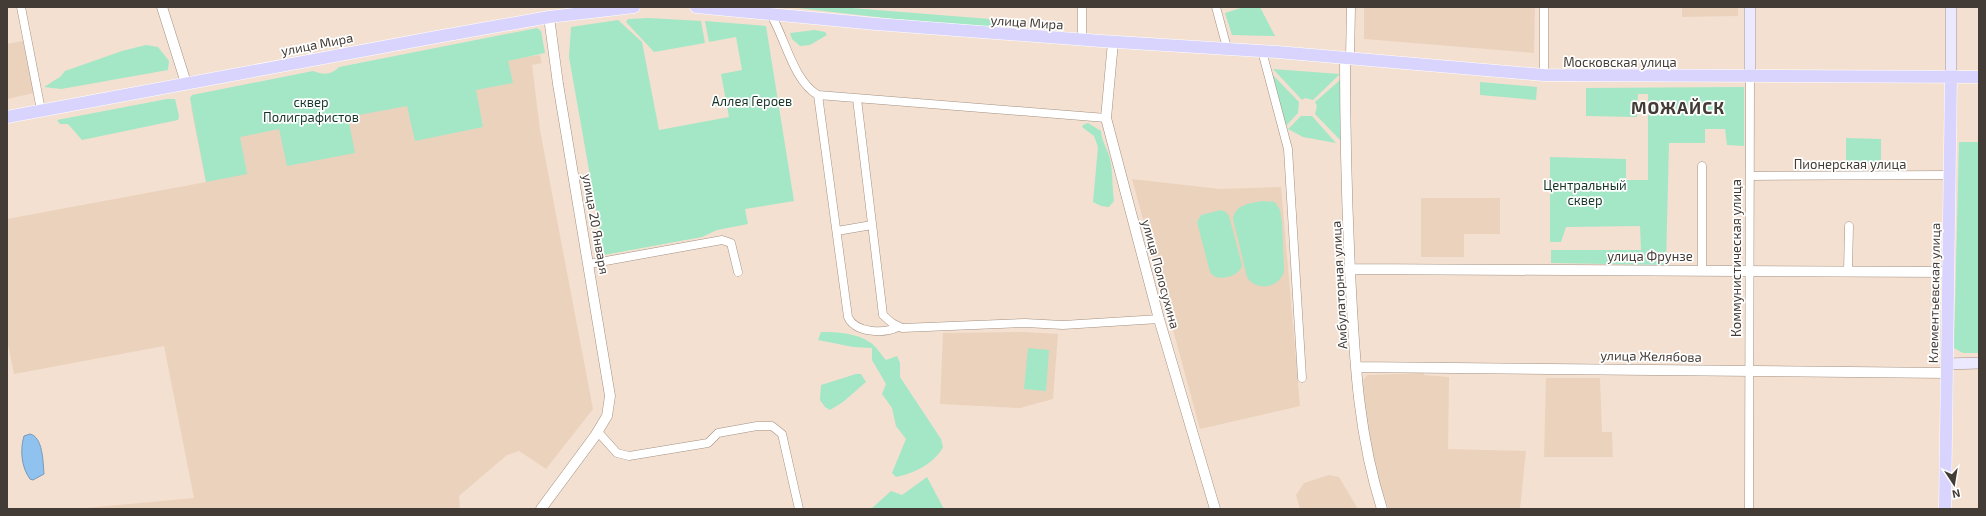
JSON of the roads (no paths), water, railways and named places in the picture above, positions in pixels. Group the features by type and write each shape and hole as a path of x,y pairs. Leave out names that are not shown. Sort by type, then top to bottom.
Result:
{"main road":[{"name":"улица Мира","path":"7,117 549,17 634,7"},
{"name":"улица Мира","path":"696,7 770,10 876,24 1082,40 1262,51"},
{"name":"Коммунистическая улица","path":"1750,7 1750,76"},
{"path":"1950,77 1951,7"},
{"name":"Московская улица","path":"1262,51 1544,75 1979,77"},
{"name":"Клементьевская улица","path":"1945,509 1949,272 1950,77"},
{"name":"улица Желябова","path":"1947,369 1979,363"}],"street":[{"path":"21,7 41,110"},
{"path":"162,7 186,83"},
{"path":"1082,7 1082,40"},
{"path":"1216,7 1227,48"},
{"name":"Амбулаторная улица","path":"1351,7 1347,58 1350,269 1356,367 1358,396 1371,473 1382,509"},
{"path":"1544,7 1544,75"},
{"path":"770,10 796,68 810,89 818,95 1106,118"},
{"name":"улица 20 Января","path":"541,509 598,432 607,416 610,396 558,84 549,17"},
{"name":"улица Полосухина","path":"1113,42 1106,118 1159,319 1215,509"},
{"path":"1262,51 1288,149 1302,378"},
{"name":"Коммунистическая улица","path":"1749,509 1750,76"},
{"path":"818,95 848,317 851,323 858,327 877,331 894,330 898,327 1025,323 1063,324 1159,319"},
{"path":"856,99 883,316 898,327"},
{"path":"1702,166 1702,270"},
{"name":"Пионерская улица","path":"1750,176 1950,175"},
{"path":"837,231 872,225"},
{"path":"1848,271 1849,226"},
{"path":"589,264 727,240 731,242 738,272"},
{"name":"улица Фрунзе","path":"1350,269 1949,272"},
{"name":"улица Желябова","path":"1356,367 1750,371 1947,369"},
{"path":"598,432 617,453 629,456 708,443 718,433 757,426 772,426 782,434 799,509"}],"water":[{"path":"30,434 38,440 43,457 44,474 33,480 30,479 27,474 22,458 24,436"}],"district":[{"name":"МОЖАЙСК","path":"1678,107"}],"park label":[{"name":"Аллея Героев","path":"752,101"},
{"name":"сквер Полиграфистов","path":"311,110"},
{"name":"Центральный сквер","path":"1585,192"}]}
